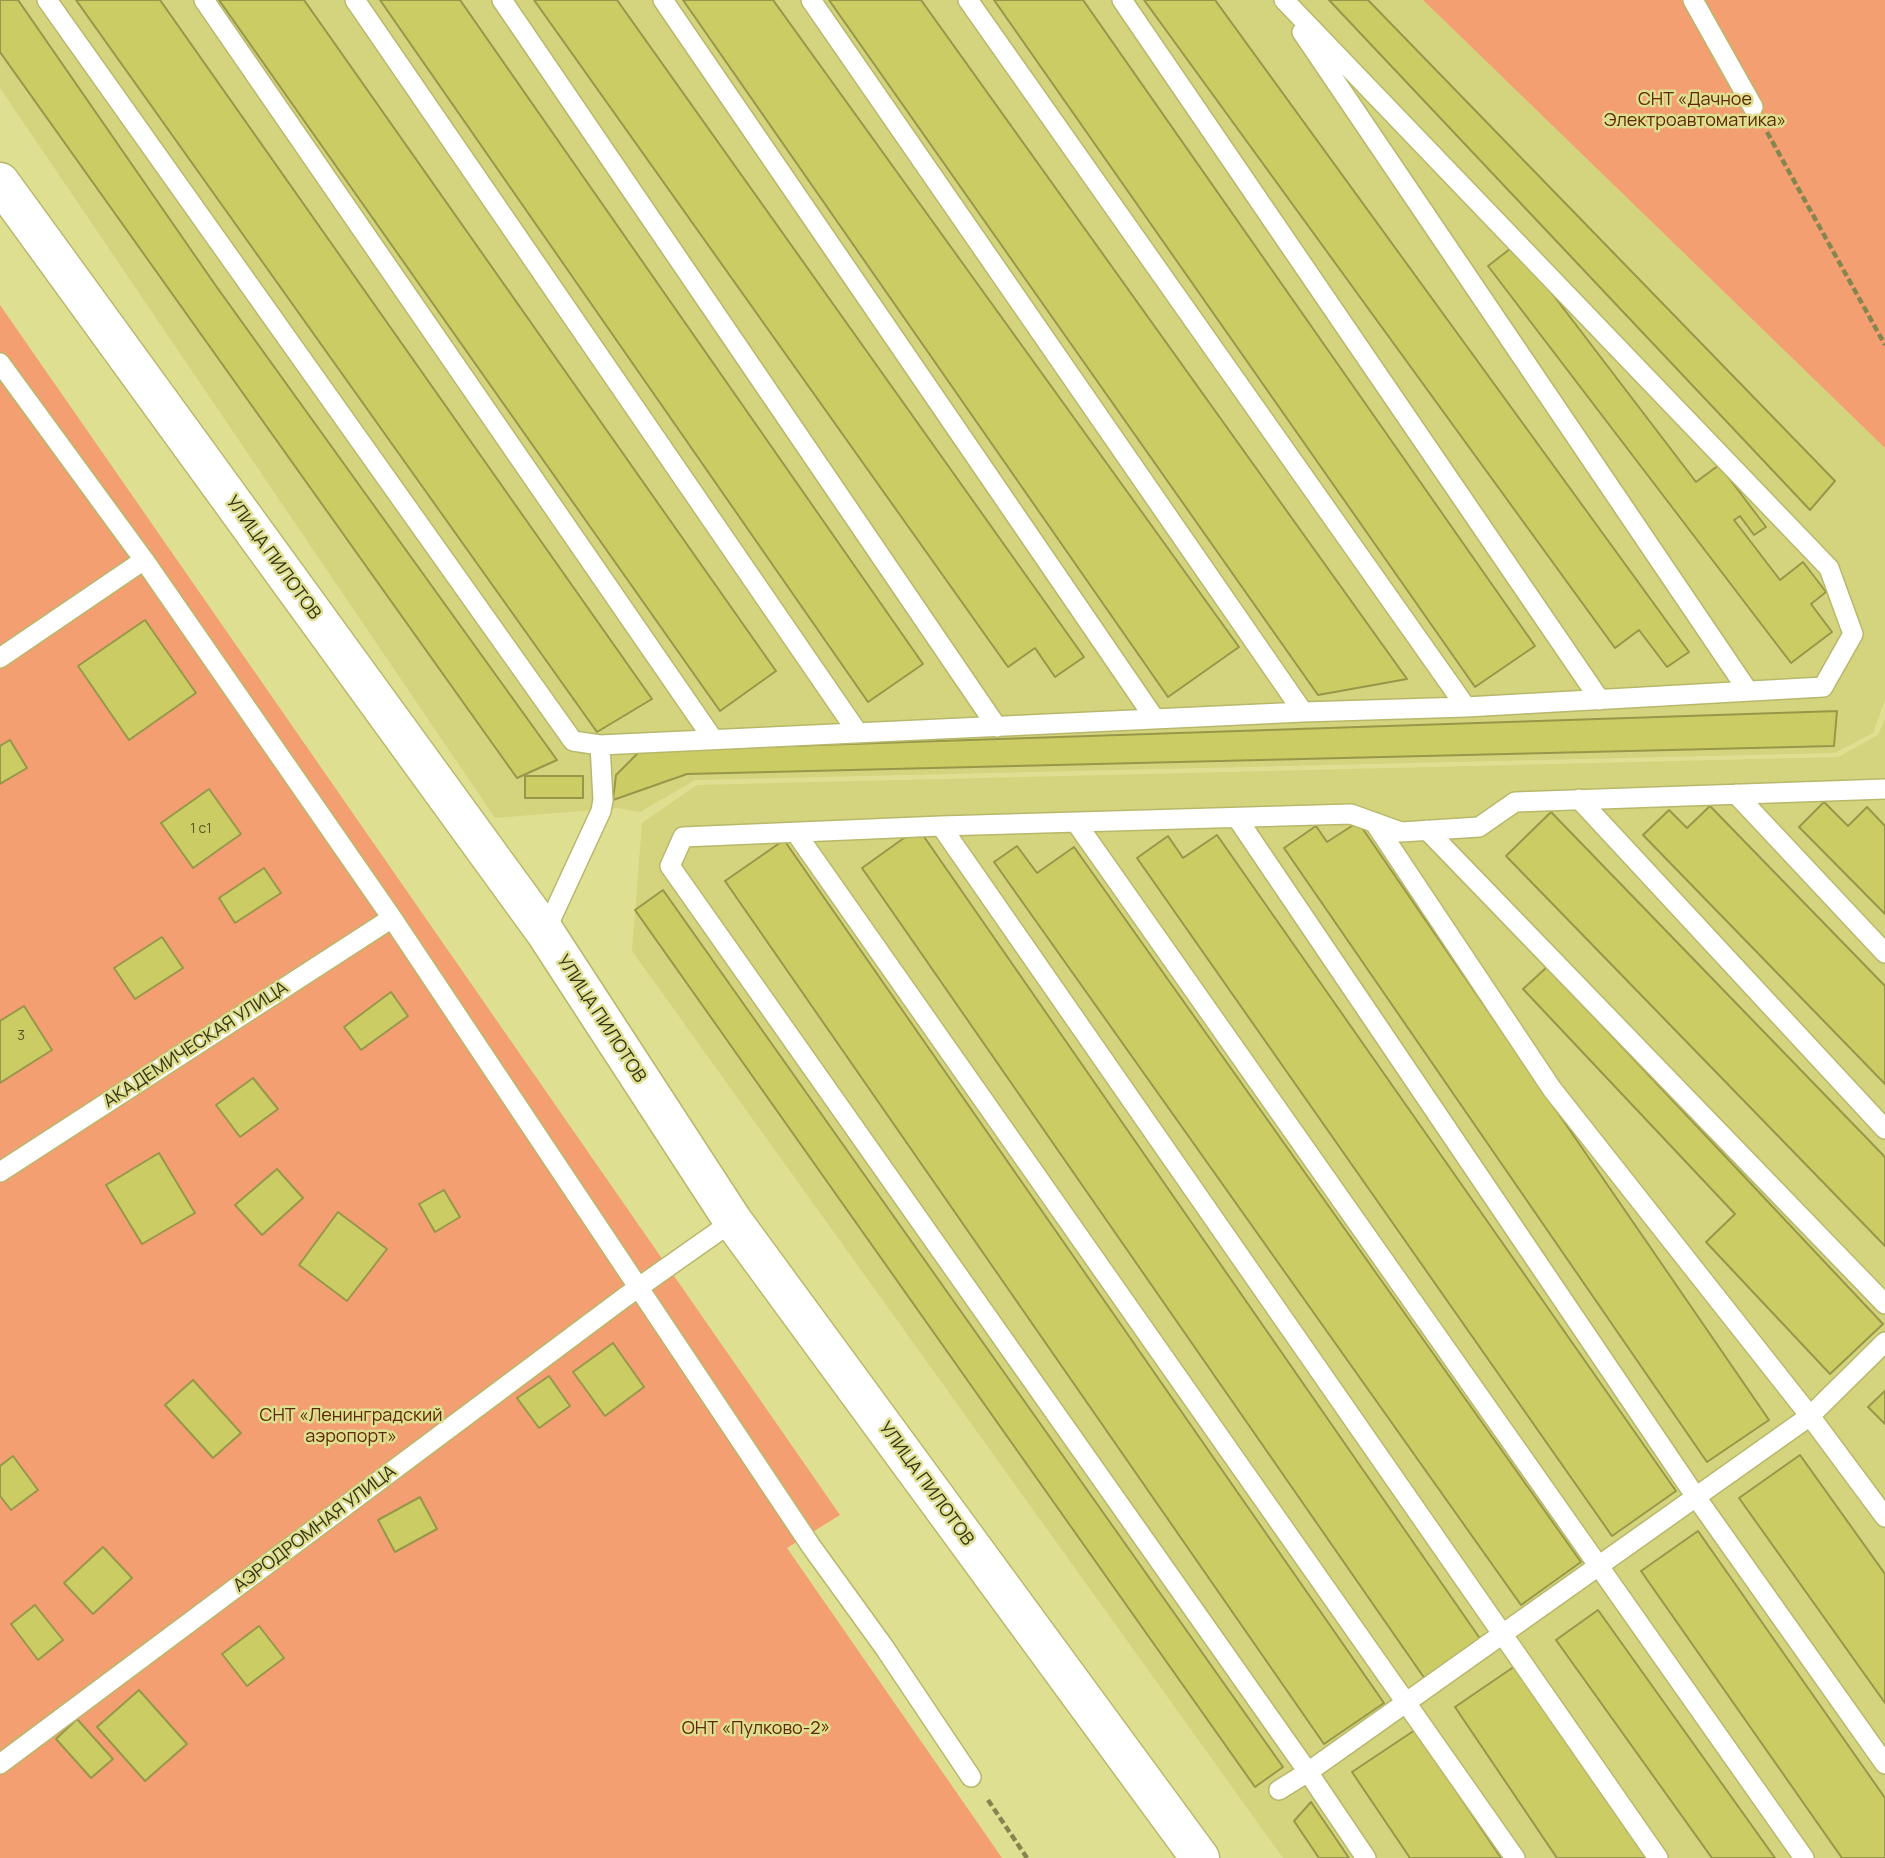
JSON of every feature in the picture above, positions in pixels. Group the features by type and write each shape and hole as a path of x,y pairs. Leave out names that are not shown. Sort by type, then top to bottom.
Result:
{"street":[{"name":"УЛИЦА ПИЛОТОВ","path":"0,183 545,932 733,1221 1200,1858"}],"lane":[{"path":"47,0 573,741 600,745 1303,712 1466,707 1824,687 1853,634 1829,568 1282,0"},
{"path":"204,0 713,739"},
{"path":"355,0 858,733"},
{"path":"502,0 997,727"},
{"path":"663,0 1155,719"},
{"path":"811,0 1303,712"},
{"path":"968,0 1466,707"},
{"path":"1122,0 1600,700"},
{"path":"1282,0 1748,691"},
{"path":"1693,0 1753,107"},
{"path":"0,363 144,561 392,918 811,1546 884,1647 971,1777"},
{"path":"0,658 144,561"},
{"path":"545,932 601,811 603,800 600,745"},
{"path":"1366,1858 670,866 683,837 941,826 1351,814 1401,832 1479,827 1515,802 1885,789"},
{"path":"1736,794 1885,953"},
{"path":"1579,799 1885,1129"},
{"path":"1237,818 1696,1497 1885,1764"},
{"path":"1374,822 1552,1089 1810,1416 1885,1517"},
{"path":"1077,824 1804,1858"},
{"path":"941,826 1658,1858"},
{"path":"1427,830 1885,1304"},
{"path":"796,833 1516,1858"},
{"name":"АКАДЕМИЧЕСКАЯ УЛИЦА","path":"0,1172 392,918"},
{"name":"АЭРОДРОМНАЯ УЛИЦА","path":"0,1764 640,1287 733,1221"},
{"path":"1279,1790 1810,1416 1885,1342"}],"path":[{"path":"1753,107 1885,345"},
{"path":"971,1777 1027,1858"}],"shaded area":[{"path":"0,0 1423,0 1885,448 1885,700 1873,733 1835,753 695,780 640,812 618,808 495,818 0,88"},
{"path":"1885,719 1885,1858 1283,1858 632,951 642,823 697,785 1838,757 1878,735"}],"green space":[{"name":"СНТ «Дачное Электроавтоматика»","path":"1423,0 1885,0 1885,448"},
{"name":"СНТ «Ленинградский аэропорт»","path":"0,305 840,1515 787,1548 1002,1858 0,1858"}],"building":[{"path":"0,0 18,0 216,286 557,760 517,778 0,52"},
{"path":"76,0 160,0 652,699 597,732"},
{"path":"219,0 304,0 776,671 720,711"},
{"path":"380,0 460,0 923,664 868,702"},
{"path":"534,0 617,0 1084,657 1055,677 1035,648 1008,667"},
{"path":"683,0 773,0 1239,647 1168,697"},
{"path":"829,0 921,0 1407,679 1318,695"},
{"path":"994,0 1083,0 1535,646 1475,687"},
{"path":"1144,0 1215,0 1689,652 1667,667 1639,630 1615,648"},
{"path":"1329,0 1368,0 1835,481 1810,510"},
{"path":"1515,245 1696,482 1719,465 1766,527 1754,535 1740,516 1734,520 1780,580 1803,562 1826,592 1811,604 1832,632 1791,663 1488,266"},
{"path":"145,620 196,693 129,740 78,666"},
{"path":"1837,711 1834,746 687,774 613,800 616,775 640,751"},
{"path":"10,740 27,768 0,784 0,746"},
{"path":"525,776 583,776 583,798 525,798"},
{"path":"209,789 241,834 193,868 161,823"},
{"path":"1824,802 1848,826 1867,807 1885,826 1885,914 1799,827"},
{"path":"1710,806 1885,986 1885,1084 1643,835 1669,810 1687,828"},
{"path":"1551,812 1885,1157 1885,1246 1506,856"},
{"path":"1358,822 1769,1420 1707,1462 1284,848 1316,826 1327,842"},
{"path":"918,828 1481,1640 1425,1679 862,868"},
{"path":"1217,835 1676,1491 1612,1536 1137,858 1168,836 1183,858"},
{"path":"784,840 1384,1703 1324,1744 725,881"},
{"path":"1017,846 1037,873 1074,847 1581,1562 1521,1605 994,862"},
{"path":"264,868 281,893 235,923 219,898"},
{"path":"663,890 1283,1767 1255,1787 635,910"},
{"path":"162,937 183,968 135,999 114,968"},
{"path":"1547,967 1883,1324 1830,1374 1706,1242 1735,1214 1523,989"},
{"path":"391,992 408,1016 361,1050 344,1027"},
{"path":"24,1006 52,1050 0,1083 0,1021"},
{"path":"253,1078 278,1109 240,1137 216,1105"},
{"path":"159,1153 195,1213 142,1244 106,1185"},
{"path":"277,1169 303,1198 262,1235 235,1205"},
{"path":"444,1190 460,1217 435,1232 419,1204"},
{"path":"338,1212 387,1249 347,1301 299,1265"},
{"path":"613,1343 644,1387 605,1416 573,1372"},
{"path":"549,1376 570,1406 539,1428 517,1398"},
{"path":"193,1380 241,1433 213,1458 165,1405"},
{"path":"1885,1391 1885,1424 1868,1407"},
{"path":"1800,1455 1885,1574 1885,1703 1739,1498"},
{"path":"13,1456 38,1490 11,1510 0,1496 0,1466"},
{"path":"420,1497 437,1529 395,1552 378,1520"},
{"path":"1698,1531 1885,1798 1885,1858 1842,1858 1641,1571"},
{"path":"103,1547 132,1578 93,1614 64,1583"},
{"path":"35,1605 63,1640 38,1660 11,1624"},
{"path":"1598,1610 1775,1858 1712,1858 1556,1640"},
{"path":"259,1626 284,1658 247,1686 222,1654"},
{"path":"1518,1664 1649,1858 1557,1858 1455,1707"},
{"path":"139,1690 187,1744 145,1781 97,1727"},
{"path":"77,1719 113,1759 91,1778 56,1739"},
{"path":"1415,1730 1501,1858 1410,1858 1352,1772"},
{"path":"1311,1802 1349,1858 1319,1858 1294,1821"}],"park label":[{"name":"ОНТ «Пулково-2»","path":"756,1729"}]}
